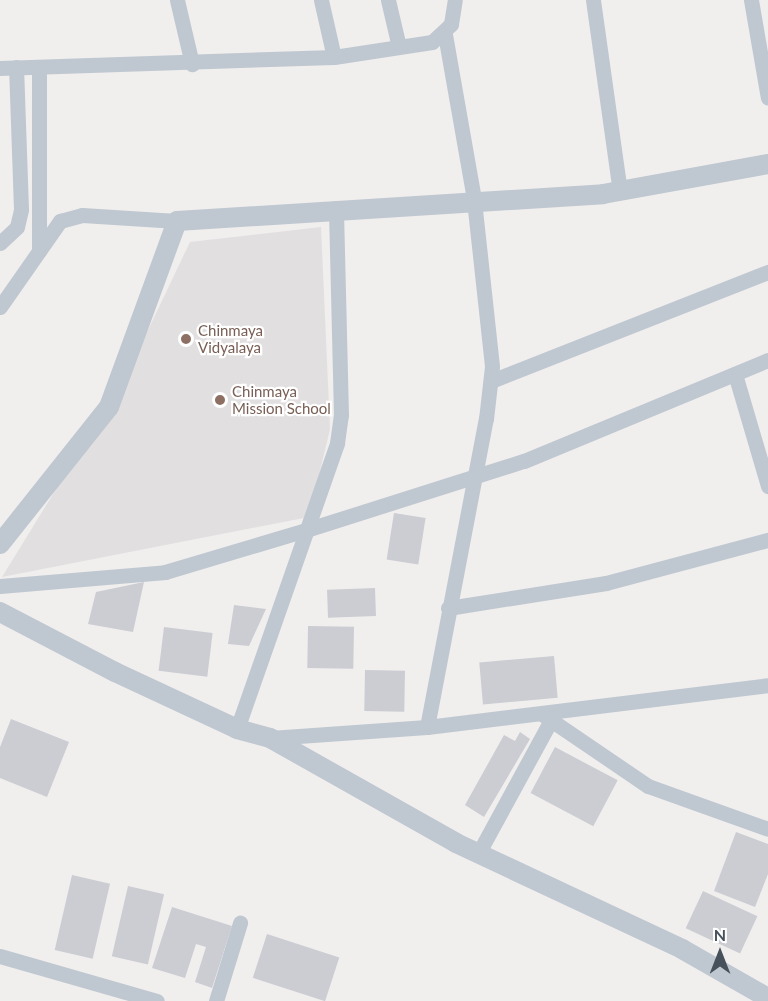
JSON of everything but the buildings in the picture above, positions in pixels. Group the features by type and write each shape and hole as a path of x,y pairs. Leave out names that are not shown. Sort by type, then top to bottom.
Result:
{"street":[{"path":"177,0 192,64"},
{"path":"321,0 334,57"},
{"path":"388,0 399,47"},
{"path":"427,727 471,479 491,381 474,199 445,34 454,0"},
{"path":"593,0 620,191"},
{"path":"751,0 768,98"},
{"path":"0,68 192,64 334,57 432,42 445,34"},
{"path":"0,243 17,227 21,209 16,67"},
{"path":"39,67 43,196 39,251"},
{"path":"0,307 60,220 70,216 177,220 620,191 768,164"},
{"path":"237,729 330,472 341,415 336,208"},
{"path":"0,544 109,407 177,220"},
{"path":"491,381 768,272"},
{"path":"0,586 165,572 471,479 768,360"},
{"path":"735,374 768,486"},
{"path":"448,608 606,583 768,540"},
{"path":"0,612 237,729 270,738 478,854 682,949 768,998"},
{"path":"270,738 547,717 768,685"},
{"path":"547,717 648,786 768,829"},
{"path":"478,854 547,717"},
{"path":"216,1001 240,923"},
{"path":"0,956 157,1001"}],"shaded area":[{"name":"Chinmaya Mission School","path":"321,227 330,429 309,517 2,577 128,372 190,242"}],"place":[{"name":"Chinmaya Vidyalaya","path":"186,339"},
{"name":"Chinmaya Mission School","path":"220,400"}]}
